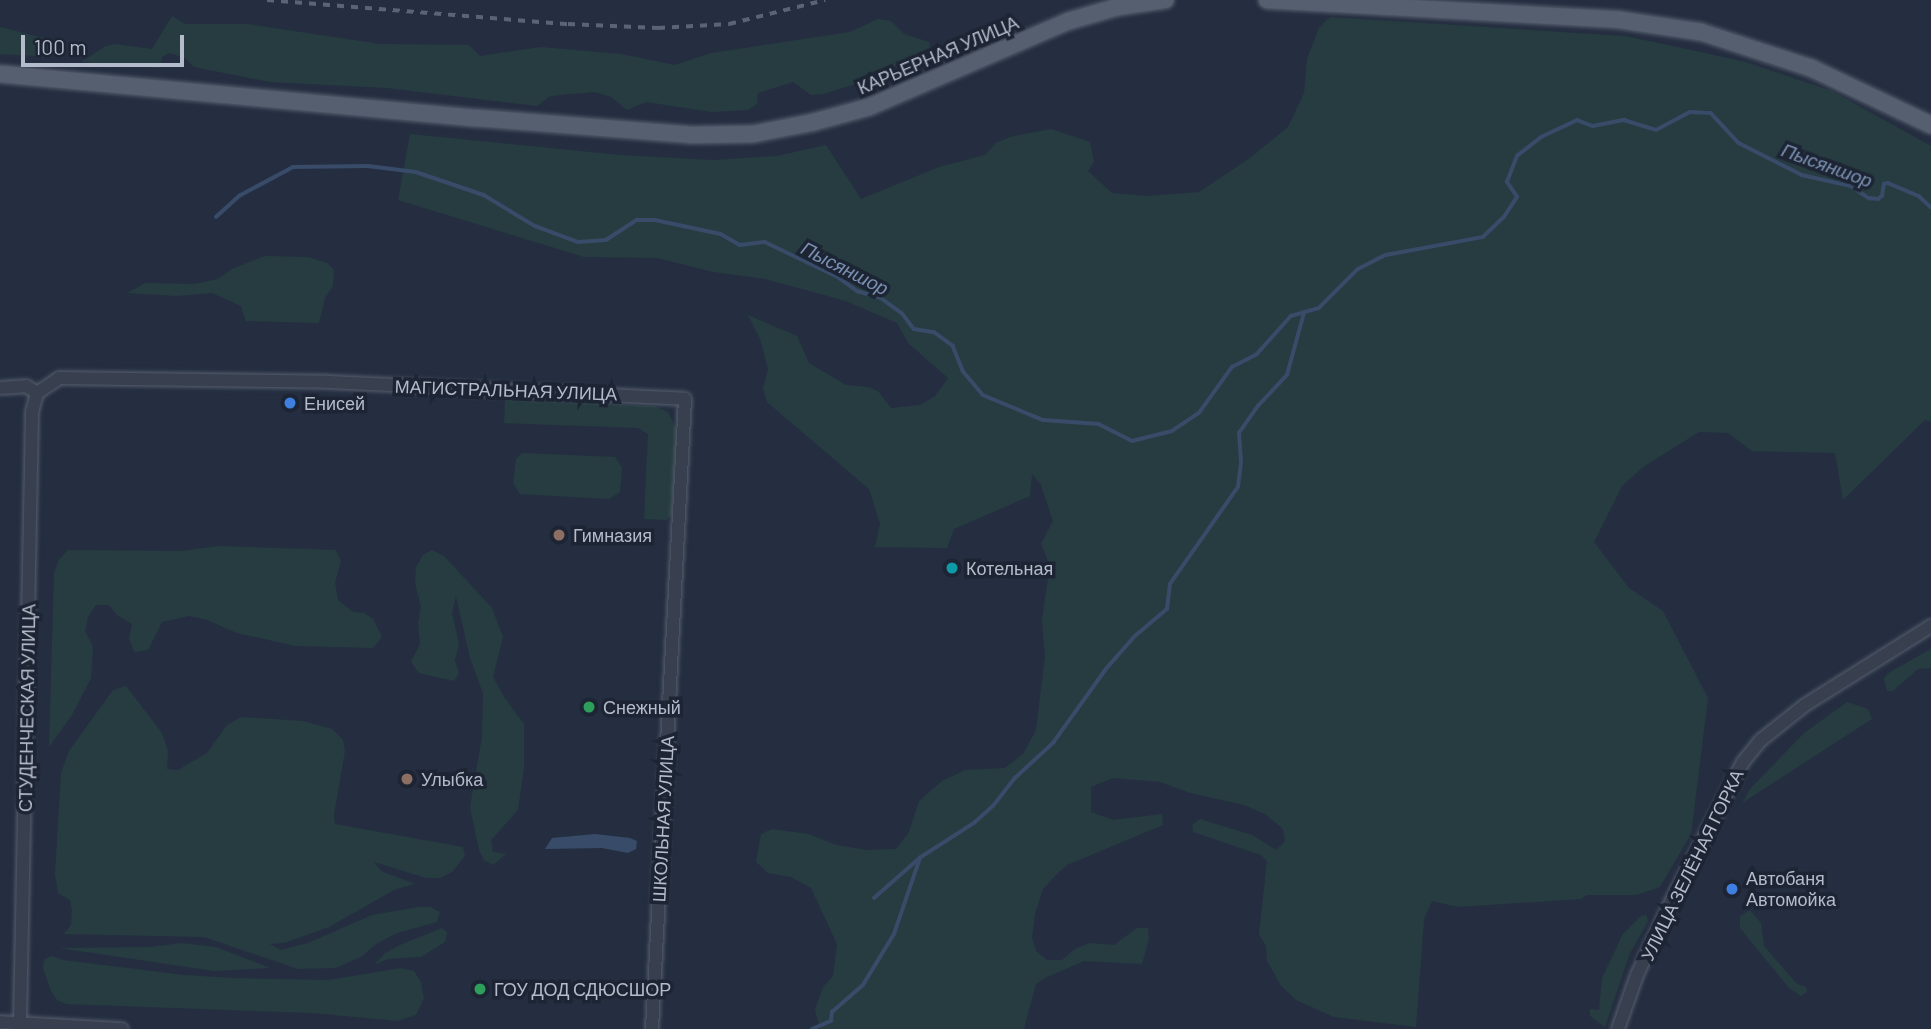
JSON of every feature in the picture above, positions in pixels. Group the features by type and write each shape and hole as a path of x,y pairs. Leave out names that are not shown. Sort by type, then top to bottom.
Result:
{"main road":[{"name":"КАРЬЕРНАЯ УЛИЦА","path":"0,74 477,118 724,136 785,129 842,115 878,103 1069,21 1117,7 1165,0"},
{"path":"1267,0 1620,20 1701,32 1811,68 1931,125"}],"street":[{"name":"МАГИСТРАЛЬНАЯ УЛИЦА","path":"37,393 59,378 318,382 685,399"},
{"path":"0,388 26,386 37,393"},
{"name":"СТУДЕНЧЕСКАЯ УЛИЦА","path":"20,1023 32,412 37,393"},
{"name":"ШКОЛЬНАЯ УЛИЦА","path":"652,1029 685,399"},
{"name":"УЛИЦА ЗЕЛЁНАЯ ГОРКА","path":"1618,1029 1637,975 1671,902 1743,762 1761,740 1805,705 1931,626"},
{"path":"0,1022 122,1029"}],"green space":[{"path":"172,16 185,24 248,24 380,44 469,45 480,56 541,47 621,54 675,65 711,53 850,32 878,19 891,21 904,34 929,42 931,49 859,83 823,94 811,95 793,82 758,93 757,104 748,110 712,112 646,102 627,110 611,97 595,92 550,96 537,106 386,88 270,82 194,67 185,58 169,53 162,57 160,68 81,62 106,46 115,44 152,49"},
{"path":"1330,17 1626,36 1746,62 1832,91 1931,146 1931,422 1925,420 1843,500 1835,453 1752,451 1728,433 1699,432 1643,467 1622,486 1594,542 1629,588 1663,611 1708,698 1691,834 1660,887 1636,895 1587,895 1581,899 1458,907 1432,901 1424,919 1416,1027 1334,1017 1296,1000 1281,986 1267,961 1266,946 1259,934 1267,861 1261,855 1193,832 1192,825 1200,819 1252,835 1276,850 1285,841 1283,829 1265,814 1244,805 1190,793 1160,782 1113,778 1091,787 1091,812 1113,820 1162,814 1163,825 1067,865 1043,889 1035,913 1032,937 1036,951 1047,960 1062,960 1075,949 1089,943 1114,945 1137,928 1148,928 1149,939 1142,964 1084,961 1045,978 1036,984 1024,1029 820,1029 815,1010 823,987 833,976 837,944 811,888 791,877 768,873 756,862 761,834 772,829 808,834 837,845 866,850 896,849 909,832 919,801 942,781 965,770 1005,768 1023,754 1036,730 1045,656 1042,620 1050,565 1041,544 1053,521 1041,485 1032,474 1030,496 954,529 947,548 875,547 880,524 869,489 767,402 763,389 768,369 760,339 748,315 797,336 809,363 846,385 878,391 891,408 920,405 935,396 948,378 909,344 897,323 846,301 765,279 713,272 657,258 584,257 398,200 410,134 620,155 713,160 777,156 826,145 861,199 939,167 985,155 996,143 1010,137 1051,129 1090,142 1094,162 1088,171 1112,193 1147,196 1199,192 1250,158 1288,127 1304,93 1307,59 1319,28"},
{"path":"0,27 44,38 59,49 59,53 50,57 0,54"},
{"path":"265,256 308,257 327,263 334,270 333,286 325,298 319,323 246,321 241,306 212,293 176,296 127,293 146,283 194,284 218,279 232,269"},
{"path":"505,400 655,406 668,412 677,430 672,514 667,520 644,519 648,434 638,428 504,423"},
{"path":"522,453 615,457 622,467 620,492 609,499 520,494 513,483 516,459"},
{"path":"219,546 336,550 341,561 335,583 338,600 353,612 364,613 373,619 382,637 373,648 295,646 237,633 207,620 189,616 162,622 148,650 134,652 129,638 132,624 117,615 109,605 96,605 88,617 85,631 93,646 91,678 72,715 49,747 54,573 59,560 68,550 181,551"},
{"path":"432,550 444,556 492,608 503,637 493,677 524,724 524,768 518,810 491,840 493,852 506,854 493,865 484,860 479,850 470,807 482,737 483,693 470,658 456,596 452,613 459,644 455,660 459,674 454,681 419,673 411,662 420,644 418,623 421,607 415,583 416,567 423,555"},
{"path":"1931,649 1931,668 1918,669 1893,691 1887,691 1884,678 1890,672"},
{"path":"126,686 162,733 168,751 167,769 178,770 207,753 227,725 241,717 303,721 332,729 343,740 345,751 334,815 335,824 463,847 465,856 452,872 440,878 426,878 374,862 381,871 415,884 394,890 329,927 284,943 270,944 281,950 308,943 372,915 419,907 430,907 440,912 437,922 397,933 376,944 361,957 336,968 298,969 204,937 64,934 71,925 72,911 70,900 58,893 55,874 61,773 69,751 113,690"},
{"path":"1847,702 1868,709 1872,719 1742,803 1750,789 1804,733"},
{"path":"1750,910 1761,923 1764,946 1797,984 1806,987 1807,992 1801,996 1789,988 1740,928 1740,916"},
{"path":"1647,915 1648,922 1630,953 1605,1027 1590,1016 1590,1009 1599,1010 1602,978 1623,934 1641,916"},
{"path":"442,928 447,932 445,942 421,957 388,959 374,965 385,953"},
{"path":"181,943 216,947 270,968 214,971 59,948 150,947"},
{"path":"52,956 63,960 184,975 235,978 328,980 401,968 414,971 421,982 424,998 416,1015 397,1021 312,1013 66,1004 57,1000 51,991 43,968 44,959"}],"water":[{"path":"595,834 630,838 637,841 636,849 628,853 602,848 545,849 552,838"}],"waterway":[{"name":"Пысяншор","path":"216,217 239,196 293,167 368,166 416,172 484,195 535,226 578,242 606,240 637,220 655,220 721,234 740,245 765,242 838,277 857,291 881,298 902,313 914,329 934,332 953,346 963,371 983,395 1043,420 1099,424 1132,441 1172,431 1199,413 1232,367 1257,354 1291,316 1319,308 1358,269 1386,255 1483,237 1504,217 1517,197 1507,182 1517,156 1541,137 1577,120 1593,126 1624,120 1656,130 1690,112 1711,113 1739,143 1802,175 1851,186 1869,198 1878,199 1882,196 1884,184 1888,183 1919,196 1931,207"},
{"path":"874,898 921,857 974,823 993,806 1015,778 1053,743 1106,669 1135,636 1167,609 1170,584 1238,487 1241,462 1239,433 1258,406 1287,375 1304,313"},
{"path":"812,1029 831,1021 832,1012 863,985 894,934 920,858"}],"railway":[{"path":"267,0 568,24 658,28 729,24 825,0"}],"place":[{"name":"Енисей","path":"290,403"},
{"name":"Гимназия","path":"559,535"},
{"name":"Котельная","path":"952,568"},
{"name":"Снежный","path":"589,707"},
{"name":"Улыбка","path":"407,779"},
{"name":"Автобаня Автомойка","path":"1732,889"},
{"name":"ГОУ ДОД СДЮСШОР","path":"480,989"}]}
